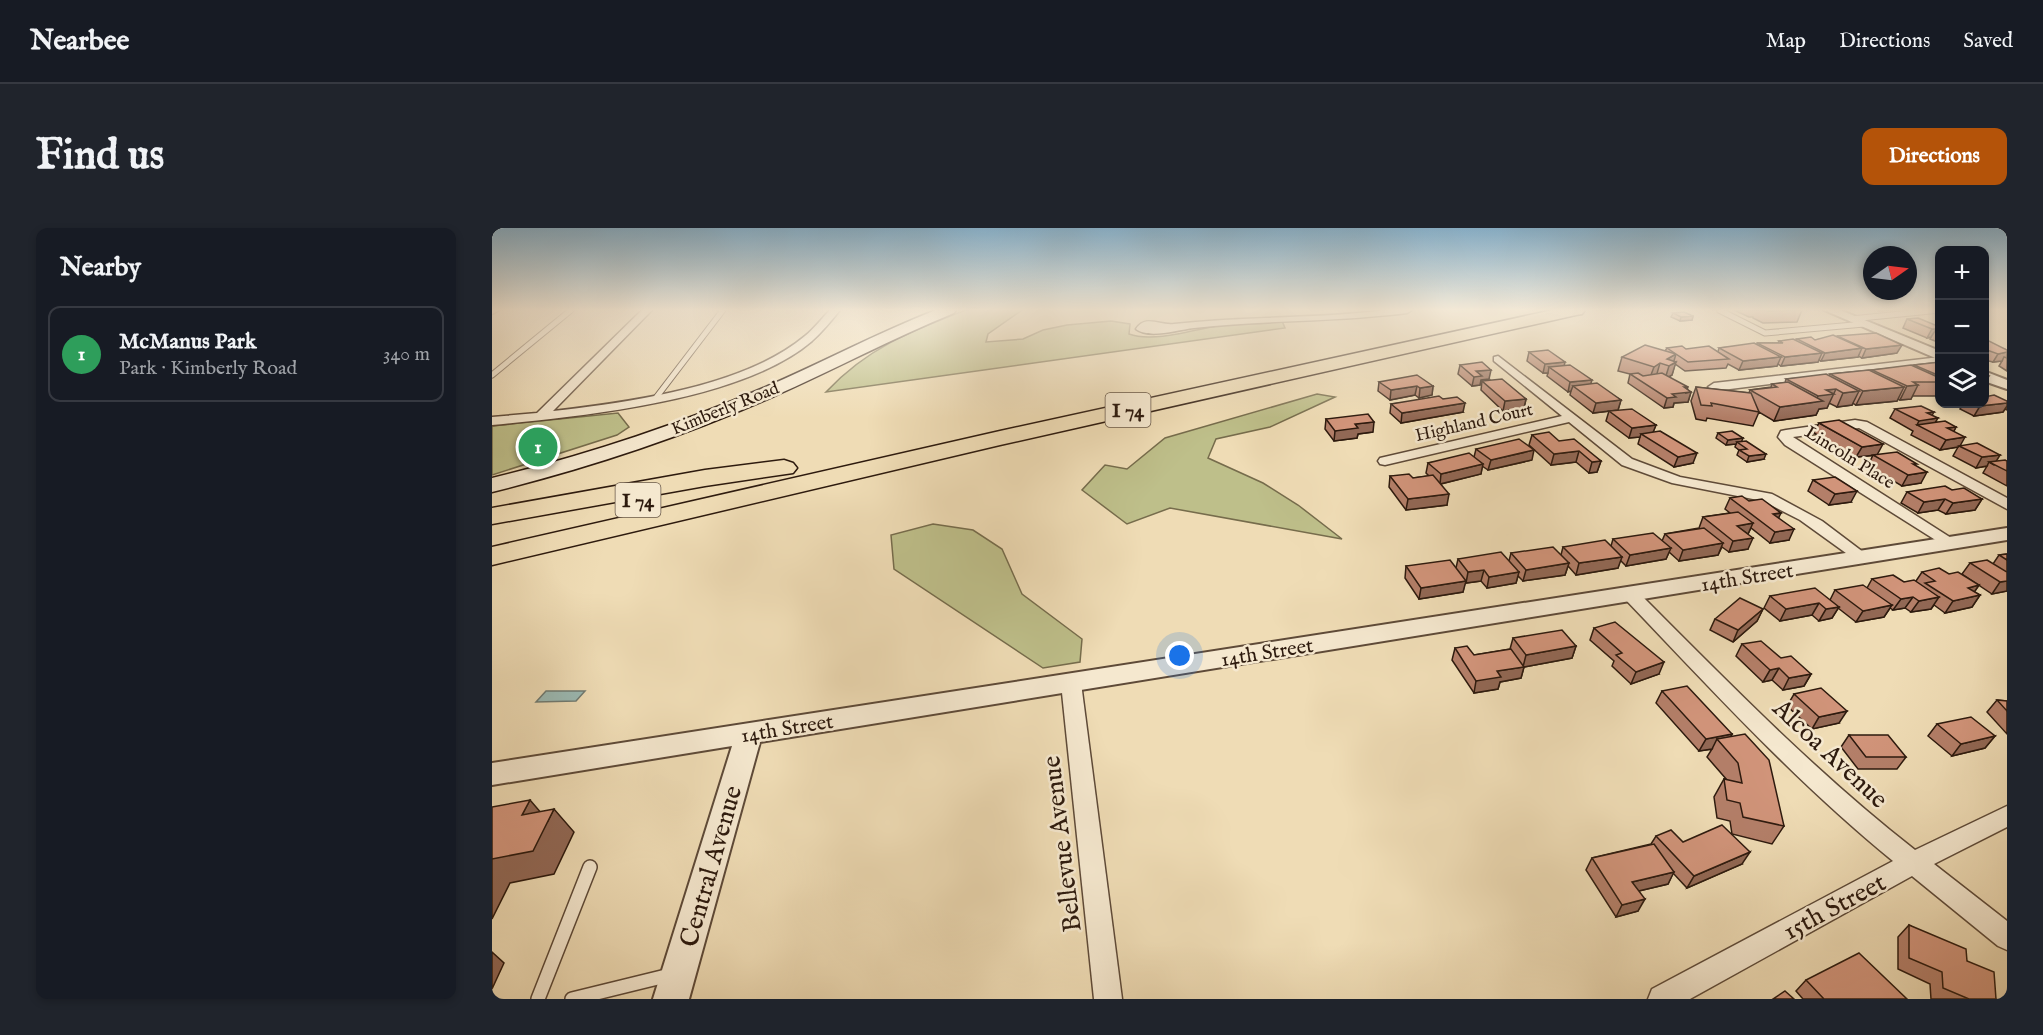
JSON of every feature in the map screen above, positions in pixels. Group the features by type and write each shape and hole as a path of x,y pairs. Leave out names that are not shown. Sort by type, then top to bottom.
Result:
{"highway":[{"name":"I 74","path":"492,532 1342,346"},
{"name":"I 74","path":"492,556 1416,346"},
{"path":"492,516 705,478 784,468"},
{"path":"492,568 680,512"}],"main road":[{"name":"Kimberly Road","path":"492,484 643,431 838,346"},
{"name":"Kimberly Road","path":"492,484 577,462 692,423 768,393 867,346"}],"street":[{"path":"541,416 611,346"},
{"path":"492,421 611,408 655,399 740,374 778,357 795,346"},
{"path":"1913,346 1935,356"},
{"path":"1498,359 1627,462 1640,469 1667,477 1767,497 1780,502 1797,510 1863,558"},
{"path":"1714,387 1935,359"},
{"path":"1989,377 2007,385"},
{"name":"Highland Court","path":"1385,461 1571,418"},
{"name":"Lincoln Place","path":"1951,543 1790,442 1785,437 1786,434 1855,424 1862,425 2007,504"},
{"name":"14th Street","path":"492,774 2007,534"},
{"name":"Alcoa Avenue","path":"1631,595 1782,748 1864,824 2007,937"},
{"name":"Bellevue Avenue","path":"1071,683 1108,999"},
{"name":"Central Avenue","path":"675,986 749,734"},
{"name":"15th Street","path":"1662,999 1913,863 2007,816"}],"lane":[{"path":"492,375 527,346"},
{"path":"655,399 696,346"},
{"path":"538,999 590,867"},
{"path":"572,999 675,986"}],"green space":[{"path":"884,346 1156,346 826,392"},
{"path":"1317,394 1335,397 1270,427 1216,439 1208,458 1263,483 1298,505 1342,539 1170,508 1127,524 1082,490 1105,465 1127,469 1165,438"},
{"path":"618,413 629,427 617,435 492,475 492,426"},
{"path":"933,524 973,530 1002,549 1022,594 1082,639 1080,662 1043,668 894,569 891,535"}],"water":[{"path":"546,691 585,691 576,701 536,702"}],"building":[{"path":"1643,346 1648,346 1676,354 1667,359 1676,362 1669,366 1660,363 1654,367 1622,357"},
{"path":"1682,346 1686,349 1709,346 1729,359 1688,362 1667,348"},
{"path":"1760,346 1781,357 1743,361 1719,348"},
{"path":"1763,346 1807,346 1822,353 1785,357"},
{"path":"1811,346 1857,346 1862,348 1825,353"},
{"path":"1859,346 1893,346 1866,349"},
{"path":"1989,346 1999,346 2007,350 2007,352 1998,354 1989,351"},
{"path":"1548,350 1565,362 1545,364 1529,352"},
{"path":"1482,362 1491,370 1476,371 1482,376 1474,377 1460,365"},
{"path":"1935,363 1935,374 1914,365"},
{"path":"1570,365 1592,380 1570,382 1549,367"},
{"path":"1911,365 1935,376 1935,382 1913,382 1918,385 1907,386 1872,370"},
{"path":"1869,370 1904,387 1863,391 1830,374"},
{"path":"1638,373 1643,376 1662,373 1688,387 1684,387 1691,392 1672,394 1676,397 1667,398 1630,374"},
{"path":"1826,374 1859,391 1843,393 1836,389 1826,390 1834,394 1818,396 1786,379"},
{"path":"1417,375 1433,386 1391,390 1379,382"},
{"path":"1502,379 1526,399 1505,401 1482,381"},
{"path":"1788,382 1823,401 1780,407 1750,390 1777,387 1772,384"},
{"path":"1597,383 1621,400 1596,403 1573,386"},
{"path":"1696,387 1751,393 1759,412 1711,403 1712,406 1701,405"},
{"path":"1994,395 2007,403 1989,405 1989,396"},
{"path":"1439,396 1443,399 1457,397 1465,403 1402,413 1391,404"},
{"path":"1921,406 1934,412 1927,413 1938,418 1919,421 1895,409"},
{"path":"1632,409 1656,425 1632,428 1609,411"},
{"path":"1368,414 1374,422 1355,424 1358,428 1335,431 1326,419"},
{"path":"1839,420 1883,444 1862,447 1819,423"},
{"path":"1945,421 1956,427 1947,428 1965,437 1946,440 1917,425"},
{"path":"1660,431 1697,453 1678,457 1641,434"},
{"path":"1732,431 1743,438 1728,440 1718,433"},
{"path":"1549,432 1559,441 1574,439 1601,461 1592,462 1579,451 1554,454 1532,435"},
{"path":"1519,439 1534,450 1491,460 1476,449"},
{"path":"1746,441 1766,454 1749,456 1739,450 1747,449 1737,442"},
{"path":"1977,443 2000,455 1982,457 1959,446"},
{"path":"1897,452 1927,472 1908,475 1873,455"},
{"path":"1469,453 1483,464 1441,474 1428,463"},
{"path":"2005,460 2007,471 1989,462"},
{"path":"1409,474 1413,478 1433,475 1449,494 1408,499 1390,476"},
{"path":"1835,477 1857,491 1835,494 1813,480"},
{"path":"1945,486 1952,490 1964,488 1982,499 1953,503 1945,499 1924,502 1907,492"},
{"path":"1742,496 1749,501 1762,499 1781,513 1773,514 1794,529 1775,532 1730,498"},
{"path":"1738,512 1753,523 1737,526 1753,538 1733,541 1703,517"},
{"path":"1704,528 1723,543 1683,550 1665,534"},
{"path":"1653,533 1671,548 1630,555 1613,539"},
{"path":"1605,540 1622,557 1579,563 1563,547"},
{"path":"1553,547 1569,563 1526,570 1511,553"},
{"path":"1501,552 1519,572 1489,577 1484,570 1468,572 1458,559"},
{"path":"2007,554 2007,560 1999,555"},
{"path":"1450,560 1466,581 1421,588 1406,566"},
{"path":"1987,560 2007,572 2007,581 2000,582 1970,563"},
{"path":"1939,568 1949,574 1958,572 1979,585 1968,588 1980,595 1953,601 1925,583 1935,581 1922,572"},
{"path":"1893,575 1904,582 1914,580 1939,597 1919,601 1913,597 1901,599 1872,579"},
{"path":"1863,585 1892,605 1863,611 1835,590"},
{"path":"1815,588 1839,607 1826,609 1819,603 1786,609 1770,596"},
{"path":"1740,598 1763,609 1738,630 1715,619"},
{"path":"1615,622 1664,662 1636,672 1616,655 1622,653 1594,628"},
{"path":"1562,630 1576,646 1526,655 1513,638"},
{"path":"1761,641 1781,658 1791,656 1811,674 1789,678 1779,668 1770,670 1742,644"},
{"path":"1467,646 1474,655 1511,649 1524,667 1497,671 1501,677 1476,681 1455,648"},
{"path":"1687,686 1732,734 1706,739 1662,691"},
{"path":"1821,688 1847,711 1819,717 1794,694"},
{"path":"1997,700 2007,701 2007,711"},
{"path":"1971,717 1995,736 1961,744 1937,724"},
{"path":"1745,734 1769,760 1784,826 1743,817 1740,803 1727,800 1724,779 1742,783 1738,763 1717,739"},
{"path":"1849,735 1888,735 1906,757 1866,757"},
{"path":"530,800 522,815 554,809 533,851 492,859 492,807"},
{"path":"1722,825 1750,852 1694,876 1656,836 1671,830 1683,842"},
{"path":"1654,844 1674,872 1632,882 1645,899 1622,905 1592,858"},
{"path":"1909,925 1966,949 1967,961 1994,972 1996,999 1969,999 1943,988 1942,972 1909,958"},
{"path":"1859,953 1907,999 1824,999 1806,980"},
{"path":"1785,991 1794,999 1773,999"}],"place":[{"name":"McManus Park","path":"538,447"}]}
